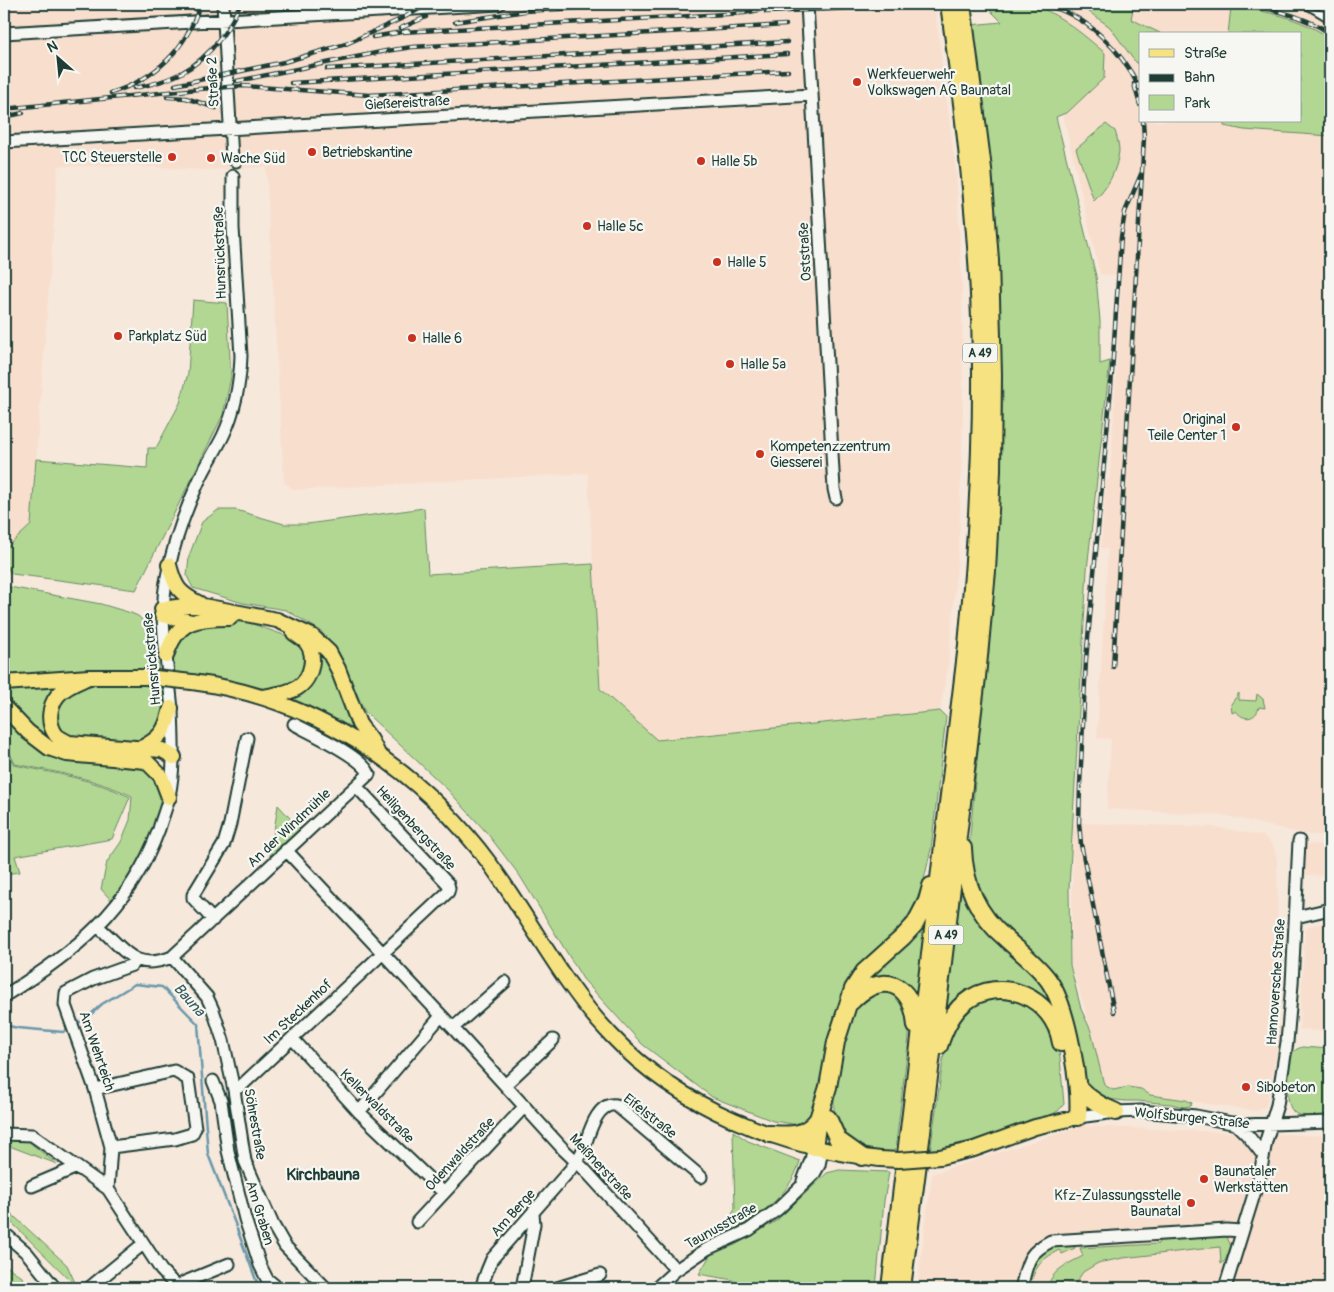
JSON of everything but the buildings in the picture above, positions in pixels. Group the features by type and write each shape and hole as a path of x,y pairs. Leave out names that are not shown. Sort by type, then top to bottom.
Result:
{"highway":[{"name":"A 49","path":"902,1288 978,668 987,572 992,471 994,375 990,260 983,169 958,22 950,4"},
{"name":"A 49","path":"890,1288 967,645 979,476 981,368 977,261 963,104 958,22 962,4"},
{"path":"962,797 963,861 972,894 990,923 1044,974 1057,994 1065,1018 1078,1087 1079,1105 1074,1118"},
{"path":"818,1149 836,1042 859,978 915,924 927,901 932,882 941,866"},
{"path":"846,1010 858,996 872,986 887,984 898,988 907,996 912,1006 918,1056"},
{"path":"929,1074 946,1026 963,1003 989,991 1005,990 1021,993 1041,1005 1051,1017 1058,1030 1074,1118"},
{"path":"1078,1087 1101,1107 1116,1112"},
{"path":"770,1134 793,1135 804,1132 823,1118"},
{"path":"823,1118 838,1140 862,1157"}],"main road":[{"path":"169,565 180,592 203,606"},
{"path":"162,612 184,606 203,606 277,620 312,636 329,652 338,669 359,724 371,740 378,755"},
{"path":"162,612 192,622"},
{"path":"166,656 173,637 179,629 192,622 206,618 237,618 275,625 292,632 305,641 312,653 312,667 306,680 298,688 285,693 262,697"},
{"path":"88,677 71,685 58,696 50,710 50,724 56,736 69,743 120,748 143,754 156,762 174,757"},
{"name":"Wolfsburger Straße","path":"4,683 88,677 146,677 211,684 262,697 303,712 343,733 378,755 422,789 462,828 491,866 547,952 585,1005 612,1036 650,1070 708,1108 770,1134 818,1149 862,1157 899,1160 940,1157 974,1149 1035,1127 1074,1118"},
{"path":"4,707 28,732 49,748 67,754 143,754"},
{"path":"143,754 162,734 168,722 171,708"},
{"path":"143,754 161,776 169,798"}],"street":[{"name":"Straße 2","path":"223,4 232,165"},
{"path":"4,33 499,4"},
{"name":"Oststraße","path":"807,4 836,498"},
{"path":"1310,4 1330,16"},
{"name":"Gießereistraße","path":"4,142 812,95"},
{"name":"Hunsrückstraße","path":"4,996 71,951 120,901 152,847 169,798 174,757 162,612 164,586 187,506 232,414 240,377 241,356 233,228 232,165"},
{"name":"An der Windmühle","path":"137,960 146,963 158,962 172,957 369,774 367,770 348,754 294,724"},
{"path":"213,920 193,898 193,895 215,862 224,844 230,824 247,738"},
{"name":"Heiligenbergstraße","path":"357,787 448,884 449,888 448,892 382,954"},
{"name":"Hannoversche Straße","path":"1224,1288 1260,1175 1263,1155 1277,1105 1287,1042 1292,984 1299,841"},
{"name":"Meißnerstraße","path":"286,850 676,1270"},
{"path":"1296,918 1330,909"},
{"path":"97,926 122,950 137,960"},
{"name":"Im Steckenhof","path":"234,1090 241,1086 382,954"},
{"name":"Söhrestraße","path":"172,957 207,997 213,1010 223,1040 234,1090 245,1161 273,1225 285,1246 310,1274 326,1288"},
{"name":"Am Wehrteich","path":"108,1189 112,1147 95,1089 65,1005 66,993 93,979 132,965 137,960"},
{"path":"453,1028 505,982"},
{"path":"359,1112 441,1016"},
{"name":"Kellerwaldstraße","path":"292,1038 359,1112 444,1193"},
{"path":"505,1084 553,1040"},
{"path":"95,1089 174,1071 188,1079 195,1128 192,1134 175,1139 112,1147"},
{"name":"Am Graben","path":"213,1081 221,1101 228,1151 245,1219 260,1265 267,1279 278,1288"},
{"name":"Eifelstraße","path":"576,1162 583,1150 591,1126 601,1110 611,1105 620,1109 701,1177"},
{"name":"Odenwaldstraße","path":"417,1222 525,1106"},
{"name":"Wolfsburger Straße","path":"1074,1118 1116,1112 1173,1114 1242,1125 1330,1122"},
{"path":"1235,1123 1263,1155"},
{"path":"4,1134 32,1135 108,1189 161,1270 178,1288 185,1282 229,1264"},
{"name":"Taunusstraße","path":"656,1288 676,1270 707,1249 736,1237 757,1225 778,1209 816,1170 818,1149"},
{"name":"Am Berge","path":"482,1288 492,1258 534,1214 576,1162"},
{"path":"32,1186 77,1167"},
{"path":"522,1288 534,1224 534,1214"},
{"path":"1021,1288 1031,1255 1051,1240 1227,1230 1241,1231"},
{"path":"4,1233 27,1253 55,1288"},
{"path":"89,1288 143,1244"},
{"path":"557,1288 600,1275"}],"shaded area":[{"path":"4,4 1318,4 1330,11 1330,836 1304,834 1223,815 1107,809 1111,739 1097,738 1108,549 1101,548 1106,480 1110,480 1122,276 1100,274 1040,16 1030,7 1010,6 975,10 972,5 935,8 956,172 962,282 963,414 959,543 948,667 940,711 657,741 600,689 588,473 294,490 284,482 266,167 204,170 136,166 58,166 36,459 147,468 148,448 156,448 180,403 188,373 193,300 227,303 231,377 223,415 136,590 4,573"},
{"path":"1082,823 1215,827 1264,836 1273,845 1277,858 1278,954 1282,960 1276,1025 1282,1026 1266,1106 1256,1111 1150,1095 1141,1089 1128,1087 1113,1090 1104,1085 1071,964 1073,825"},
{"path":"1305,844 1330,845 1330,876 1304,875"},
{"path":"1330,921 1330,1032 1299,1029 1305,934 1310,926"},
{"path":"1082,1126 1330,1136 1330,1288 917,1288 932,1174"}],"green space":[{"path":"1023,4 1044,9 1067,22 1105,53 1104,78 1068,112 1056,117 1096,276 1100,321 1100,364 1110,361 1087,570 1069,888 1070,965 1081,1009 1091,1031 1104,1085 1113,1090 1128,1087 1141,1089 1150,1095 1186,1100 1192,1103 1191,1106 1184,1107 1171,1104 1100,1098 1086,1090 1072,1025 998,921 977,896 969,847 997,545 1003,394 993,179 970,25 1002,22 990,10"},
{"path":"1078,4 1134,4 1131,19 1158,32 1139,32 1139,65 1110,27"},
{"path":"1231,7 1282,16 1306,25 1330,38 1330,136 1244,130 1224,126 1224,122 1302,122 1302,32 1228,32"},
{"path":"1106,124 1115,131 1119,146 1118,158 1108,184 1094,201 1076,149"},
{"path":"193,300 227,303 231,377 223,415 136,590 12,574 4,563 4,550 31,525 36,459 147,468 148,448 156,448 180,403 188,373"},
{"path":"424,508 428,574 593,564 600,689 657,740 940,711 946,717 931,849 923,884 912,910 892,939 850,983 833,1023 815,1112 800,1125 773,1121 712,1097 642,1044 583,979 520,876 487,833 448,790 365,712 345,667 321,631 286,610 243,603 193,588 187,576 189,556 202,522 218,510 236,510 284,524 307,524"},
{"path":"4,586 101,604 138,616 154,631 159,671 4,678"},
{"path":"247,622 298,640 308,652 309,662 295,685 279,690 259,688 218,678 171,672 169,657 174,644 195,625"},
{"path":"308,639 327,655 365,740 338,722 281,699 308,687"},
{"path":"146,682 163,686 165,696 164,713 157,730 146,738 134,744 63,736 57,720 56,704 73,687"},
{"path":"67,684 49,728 142,766 159,779 159,813 150,840 136,866 111,900 101,889 107,862 121,842 130,820 132,796 89,780 15,764 4,740 4,689"},
{"path":"1239,693 1239,700 1256,701 1257,694 1263,699 1265,708 1259,707 1255,715 1249,718 1242,716 1236,711 1232,713 1231,704"},
{"path":"4,743 14,765 88,781 130,797 112,839 15,856 20,872 4,874"},
{"path":"278,805 300,829 270,856"},
{"path":"962,878 1041,977 1058,1022 994,987 944,1022"},
{"path":"926,915 917,1004 912,995 860,983"},
{"path":"877,988 900,994 910,1016 895,1152 864,1151 846,1142 834,1116 837,1063 851,1016 860,1000"},
{"path":"1005,995 1032,1005 1056,1035 1064,1104 1058,1111 1049,1116 1018,1124 985,1139 930,1152 947,1032 975,1002"},
{"path":"1302,1047 1330,1049 1330,1115 1299,1115 1293,1111 1290,1105 1288,1077 1292,1053"},
{"path":"733,1131 748,1141 800,1161 788,1186 779,1197 757,1216 720,1237 735,1209"},
{"path":"4,1138 24,1138 57,1164 4,1144"},
{"path":"839,1170 889,1172 884,1201 876,1288 732,1288 733,1280 699,1274 711,1254 735,1245 776,1221 827,1173"},
{"path":"4,1207 67,1265 77,1287 4,1215"},
{"path":"1226,1235 1231,1246 1225,1261 1221,1264 1220,1247 1123,1258 1098,1263 1083,1272 1075,1284 1061,1282 1058,1288 1047,1288 1057,1272 1083,1256 1080,1248 1158,1244 1159,1240"},
{"path":"1073,1243 1075,1248 1062,1254 1059,1250 1047,1257 1036,1269 1029,1288 1025,1288 1036,1257 1056,1244"},
{"path":"4,1264 22,1277 28,1288 4,1288"}],"waterway":[{"name":"Bauna","path":"75,1025 88,1017 102,1004 135,984 162,987 198,1024 208,1154 236,1226"},
{"name":"Bauna","path":"4,1025 63,1032 70,1028"},
{"name":"Bauna","path":"237,1229 259,1288"}],"railway":[{"path":"111,93 142,80 167,60 187,35 200,4"},
{"path":"134,88 168,79 191,67 212,49 220,39 235,16 240,4"},
{"path":"175,85 284,62 346,44 403,18 428,4"},
{"path":"455,22 525,11 644,4"},
{"path":"706,6 744,4"},
{"path":"402,32 744,13 777,4"},
{"path":"766,12 943,4"},
{"path":"1042,4 1073,16 1100,35 1123,60 1139,87"},
{"path":"1232,4 1283,12 1319,26 1330,33"},
{"path":"1289,4 1330,10"},
{"path":"401,28 426,17"},
{"path":"237,81 412,47 786,25"},
{"path":"373,37 408,31"},
{"path":"327,69 787,42"},
{"path":"291,83 787,54"},
{"path":"4,109 243,86 369,95 788,71"},
{"path":"1134,84 1139,102"},
{"path":"167,97 186,98 216,108"},
{"path":"409,100 436,102"},
{"path":"4,117 23,113"},
{"path":"1113,667 1144,138 1143,122"},
{"path":"1114,1012 1081,844 1079,823 1080,785 1086,660 1111,387 1121,237 1125,212 1142,172"}],"place":[{"name":"Werkfeuerwehr Volkswagen AG Baunatal","path":"857,82"},
{"name":"Betriebskantine","path":"312,152"},
{"name":"TCC Steuerstelle","path":"172,157"},
{"name":"Wache Süd","path":"211,158"},
{"name":"Halle 5b","path":"701,161"},
{"name":"Halle 5c","path":"587,226"},
{"name":"Halle 5","path":"717,262"},
{"name":"Parkplatz Süd","path":"118,336"},
{"name":"Halle 6","path":"412,338"},
{"name":"Halle 5a","path":"730,364"},
{"name":"Original Teile Center 1","path":"1236,427"},
{"name":"Kompetenzzentrum Giesserei","path":"760,454"},
{"name":"Sibobeton","path":"1246,1087"},
{"name":"Baunataler Werkstätten","path":"1204,1179"},
{"name":"Kfz-Zulassungsstelle Baunatal","path":"1191,1203"}],"district":[{"name":"Kirchbauna","path":"323,1175"}]}
